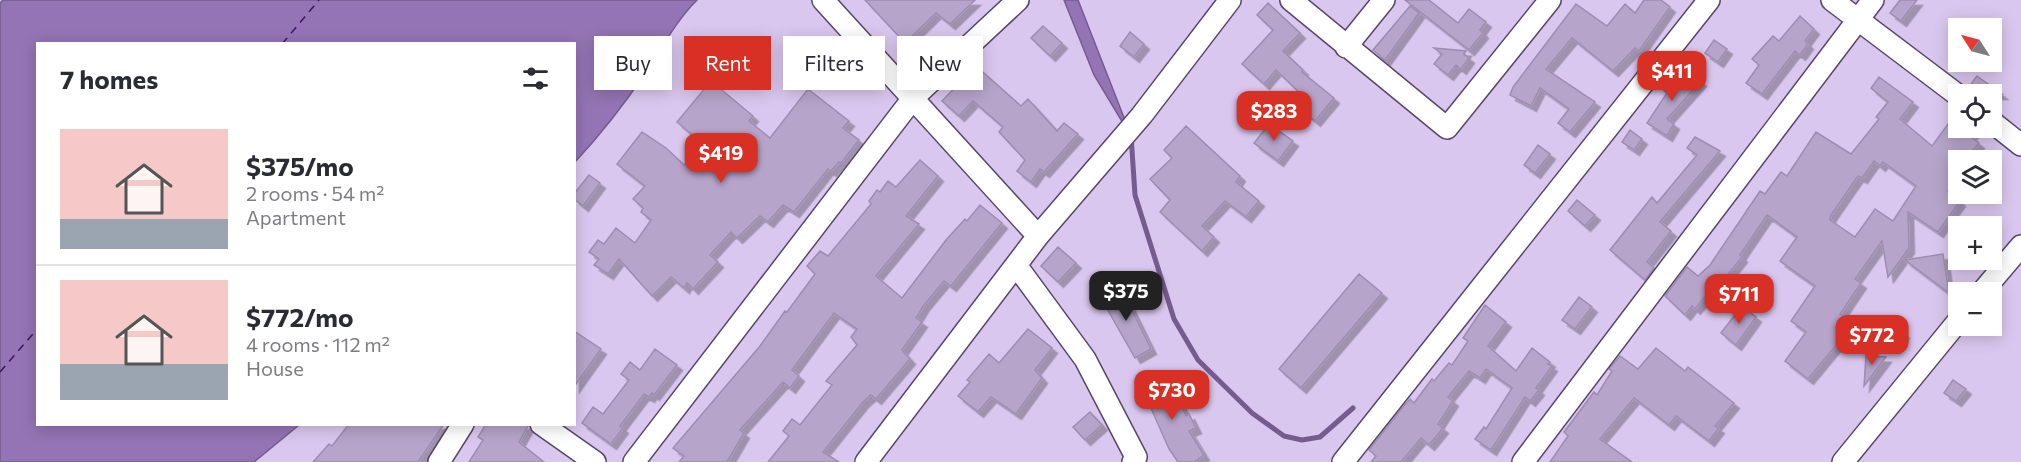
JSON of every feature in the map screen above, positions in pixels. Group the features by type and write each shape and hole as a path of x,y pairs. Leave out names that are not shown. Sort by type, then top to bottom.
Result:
{"street":[{"path":"823,0 914,97 1038,236"},
{"path":"634,462 914,97 1018,0"},
{"path":"866,462 1038,236 1142,115 1230,0"},
{"path":"1291,0 1447,128 1551,0"},
{"path":"1346,47 1384,0"},
{"path":"1343,462 1709,0"},
{"path":"1832,0 1948,88"},
{"path":"1523,462 1873,0"},
{"path":"2002,130 2021,145"},
{"path":"1990,282 2021,246"},
{"path":"1017,265 1085,359 1137,457 1133,462"},
{"path":"1843,462 1948,333"},
{"path":"439,462 463,426"},
{"path":"544,426 595,462"}],"shaded area":[{"path":"3,0 697,0 669,36 594,36 594,90 633,90 576,161 576,42 36,42 36,426 298,426 254,462 0,462 0,3"},
{"path":"1064,0 1078,0 1132,138 1094,75"}],"building":[{"path":"865,0 975,0 950,24 936,13 912,36 898,36"},
{"path":"1405,0 1429,0 1458,23 1469,9 1486,22 1480,30 1483,33 1469,50"},
{"path":"1644,0 1661,0 1670,7 1639,51 1635,48 1613,71 1572,38 1546,69 1595,102 1570,132 1558,123 1569,109 1540,88 1531,106 1510,95 1513,87 1576,4 1607,26 1625,4 1635,13"},
{"path":"1900,0 1917,0 1901,21 1890,13"},
{"path":"1268,3 1300,33 1283,51 1303,70 1302,72 1334,98 1315,121 1293,103 1301,94 1276,70 1264,84 1242,64 1273,30 1257,15"},
{"path":"1410,6 1419,13 1385,60 1373,50"},
{"path":"1800,16 1814,29 1805,41 1808,44 1800,55 1795,51 1762,94 1746,83 1759,65 1752,59 1773,36 1779,41"},
{"path":"1043,26 1062,43 1050,56 1031,38"},
{"path":"1130,32 1144,44 1134,57 1120,46"},
{"path":"1714,40 1727,49 1718,62 1705,53"},
{"path":"1434,48 1466,51 1464,54 1469,58 1461,69 1456,65 1448,75 1434,64 1442,54"},
{"path":"983,72 1021,106 1028,99 1057,131 1064,123 1078,134 1044,172 1040,169 1031,182 1017,171 1025,160 999,132 1003,127 973,101 959,116 942,101 953,90 983,90"},
{"path":"1689,72 1701,81 1667,119 1674,124 1667,136 1647,123 1667,93 1662,89 1671,79 1679,85"},
{"path":"1977,76 1988,84 1971,84"},
{"path":"1879,77 1913,102 1900,119 1932,146 1948,124 1948,138 1973,138 1979,143 1973,150 1948,150 1948,204 1958,204 1938,232 1908,212 1909,248 1888,277 1882,241 1855,279 1861,283 1840,314 1848,319 1837,335 1842,338 1808,379 1785,361 1806,332 1791,321 1815,286 1780,261 1797,237 1767,215 1740,255 1742,257 1710,297 1707,294 1695,309 1692,306 1685,315 1665,296 1687,267 1698,276 1710,265 1760,191 1765,194 1781,172 1787,176 1816,132 1851,154 1879,119 1876,117 1888,102 1871,88","holes":["1874,161 1880,166 1883,162 1916,186 1893,221 1875,209 1855,237 1830,220 1831,215 1858,176 1862,178"]},
{"path":"704,90 722,90 753,116 749,121 770,138 809,90 849,121 843,128 859,140 841,163 839,162 831,171 828,169 794,212 783,205 768,222 760,216 737,238 731,232 710,255 718,262 693,289 687,283 684,288 671,277 652,296 619,259 608,274 594,265 599,259 589,252 598,240 604,244 616,228 635,243 651,220 641,212 643,208 633,199 645,186 617,164 642,132 666,148 684,165 704,145 677,122"},
{"path":"1269,124 1293,141 1278,161 1254,143"},
{"path":"1186,126 1240,176 1236,182 1259,201 1246,217 1225,201 1202,226 1214,237 1202,251 1160,212 1170,200 1150,179 1172,158 1164,150"},
{"path":"1630,130 1642,139 1634,150 1622,142"},
{"path":"1695,137 1720,151 1660,222 1671,231 1647,262 1654,268 1645,280 1610,250 1652,197 1657,203 1697,155 1687,148"},
{"path":"1538,145 1550,154 1535,173 1524,165"},
{"path":"920,160 938,176 906,216 919,224 876,276 902,298 946,240 965,219 967,221 980,205 1002,223 951,286 944,281 924,305 916,318 922,322 902,350 910,359 876,399 871,395 863,402 823,452 839,462 768,462 789,436 783,431 792,419 800,425 832,385 826,381 857,345 851,337 857,329 834,313 792,370 799,376 790,388 783,382 740,430 744,433 727,462 679,462 684,456 673,448 760,346 815,274 807,266 820,251 828,256 871,204 869,201 877,190 880,192 888,181 896,187"},
{"path":"589,175 600,183 583,206 576,201 576,191"},
{"path":"1577,200 1595,215 1585,226 1568,211"},
{"path":"1058,247 1076,263 1058,282 1041,266"},
{"path":"1943,254 1948,292 1905,260"},
{"path":"1359,274 1382,293 1301,388 1279,369"},
{"path":"1121,288 1151,349 1135,358 1101,298"},
{"path":"1579,297 1592,307 1575,329 1562,320"},
{"path":"1485,305 1506,322 1488,346 1516,371 1532,348 1550,362 1548,364 1552,366 1536,388 1539,390 1530,401 1525,397 1491,450 1475,439 1484,427 1486,429 1512,388 1486,369 1480,378 1469,371 1448,397 1453,401 1438,424 1443,428 1429,445 1421,438 1401,462 1371,462 1376,456 1369,450 1410,399 1414,403 1432,379 1434,381 1449,363 1452,365 1468,341 1463,338"},
{"path":"1742,306 1756,317 1736,345 1721,333"},
{"path":"1892,325 1904,333 1894,348 1882,339"},
{"path":"1028,329 1052,348 1035,370 1042,378 1016,414 991,397 978,412 958,396 970,382 967,380 989,354 999,363"},
{"path":"576,332 601,349 576,384"},
{"path":"1656,348 1685,371 1688,367 1734,403 1715,426 1719,428 1709,441 1676,416 1669,425 1634,398 1600,439 1632,462 1550,462 1568,436 1564,432 1594,392 1597,395 1612,371 1609,369 1620,356 1638,369"},
{"path":"655,349 677,365 654,395 652,393 649,397 644,394 620,426 623,428 611,444 582,423 593,407 603,414 629,380 621,374 630,362 640,370"},
{"path":"1866,356 1886,357 1864,386"},
{"path":"1160,375 1176,402 1179,400 1186,416 1189,414 1196,428 1189,431 1204,455 1194,462 1178,462 1169,449 1150,406 1138,388"},
{"path":"1953,380 1966,389 1956,401 1944,393"},
{"path":"1090,412 1102,425 1085,440 1073,427"},
{"path":"347,426 443,426 418,462 313,462 329,444 332,446"},
{"path":"485,426 528,426 519,442 544,462 469,462 483,440 478,437"}],"waterway":[{"path":"1131,135 1135,195 1174,319 1198,360 1252,413 1284,436 1302,440 1320,437 1353,408"}],"ferry route":[{"path":"284,42 319,0"},
{"path":"0,372 36,330"}]}
